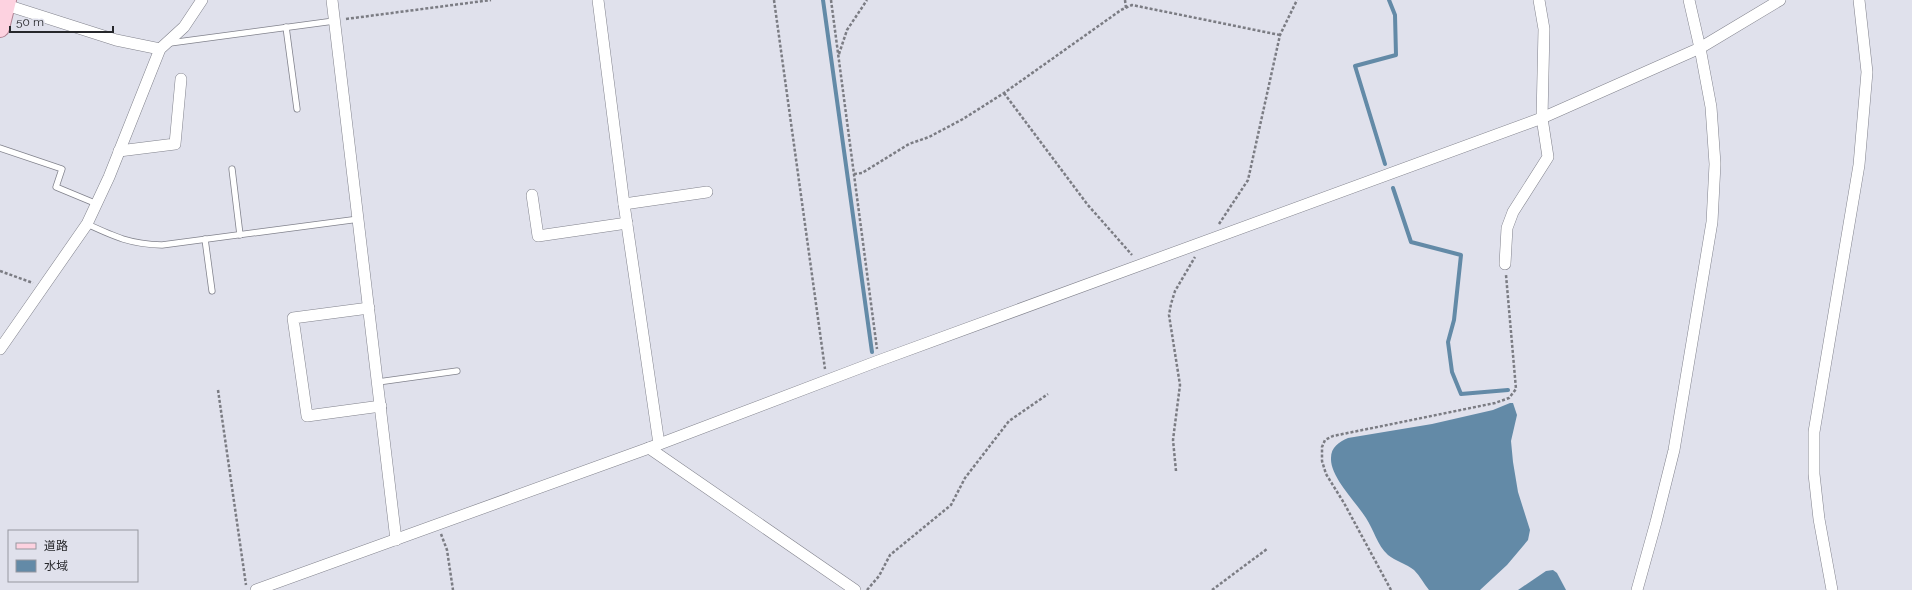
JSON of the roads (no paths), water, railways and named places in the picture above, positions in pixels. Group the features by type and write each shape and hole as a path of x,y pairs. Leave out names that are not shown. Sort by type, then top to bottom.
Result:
{"main road":[{"path":"0,28 4,3"}],"street":[{"path":"0,348 87,224 120,151 163,47 184,27 202,0"},
{"path":"332,0 396,540"},
{"path":"598,0 654,446 855,590"},
{"path":"1505,264 1507,228 1513,212 1548,158 1542,118 1544,29 1539,0"},
{"path":"1636,590 1656,522 1674,450 1712,222 1715,164 1711,107 1689,0"},
{"path":"256,590 654,446 878,361 1542,118 1700,48 1780,0"},
{"path":"1832,590 1819,520 1814,474 1814,432 1859,165 1867,72 1859,0"},
{"path":"4,3 116,40 163,47"},
{"path":"120,151 175,144 181,79"},
{"path":"624,204 707,192"},
{"path":"532,195 538,236 627,223"},
{"path":"369,308 294,318 307,416 381,406"}],"lane":[{"path":"163,47 334,20"},
{"path":"286,27 297,108"},
{"path":"0,148 62,169 56,188 97,204"},
{"path":"232,169 240,235"},
{"path":"87,224 124,241 147,245 162,245 359,219"},
{"path":"205,239 212,291"},
{"path":"378,382 457,371"}],"water":[{"path":"1513,403 1517,415 1511,441 1518,492 1530,530 1528,540 1507,565 1480,590 1429,590 1414,570 1388,555 1381,547 1366,518 1339,481 1332,465 1332,451 1339,443 1348,438 1432,424 1493,410"},
{"path":"1553,570 1557,573 1566,590 1518,590 1546,571"}],"waterway":[{"path":"823,0 872,352"},
{"path":"1385,164 1355,66 1396,55 1395,15 1389,0"},
{"path":"1393,188 1411,242 1461,255 1454,320 1448,342 1452,372 1461,394 1508,390"}]}
